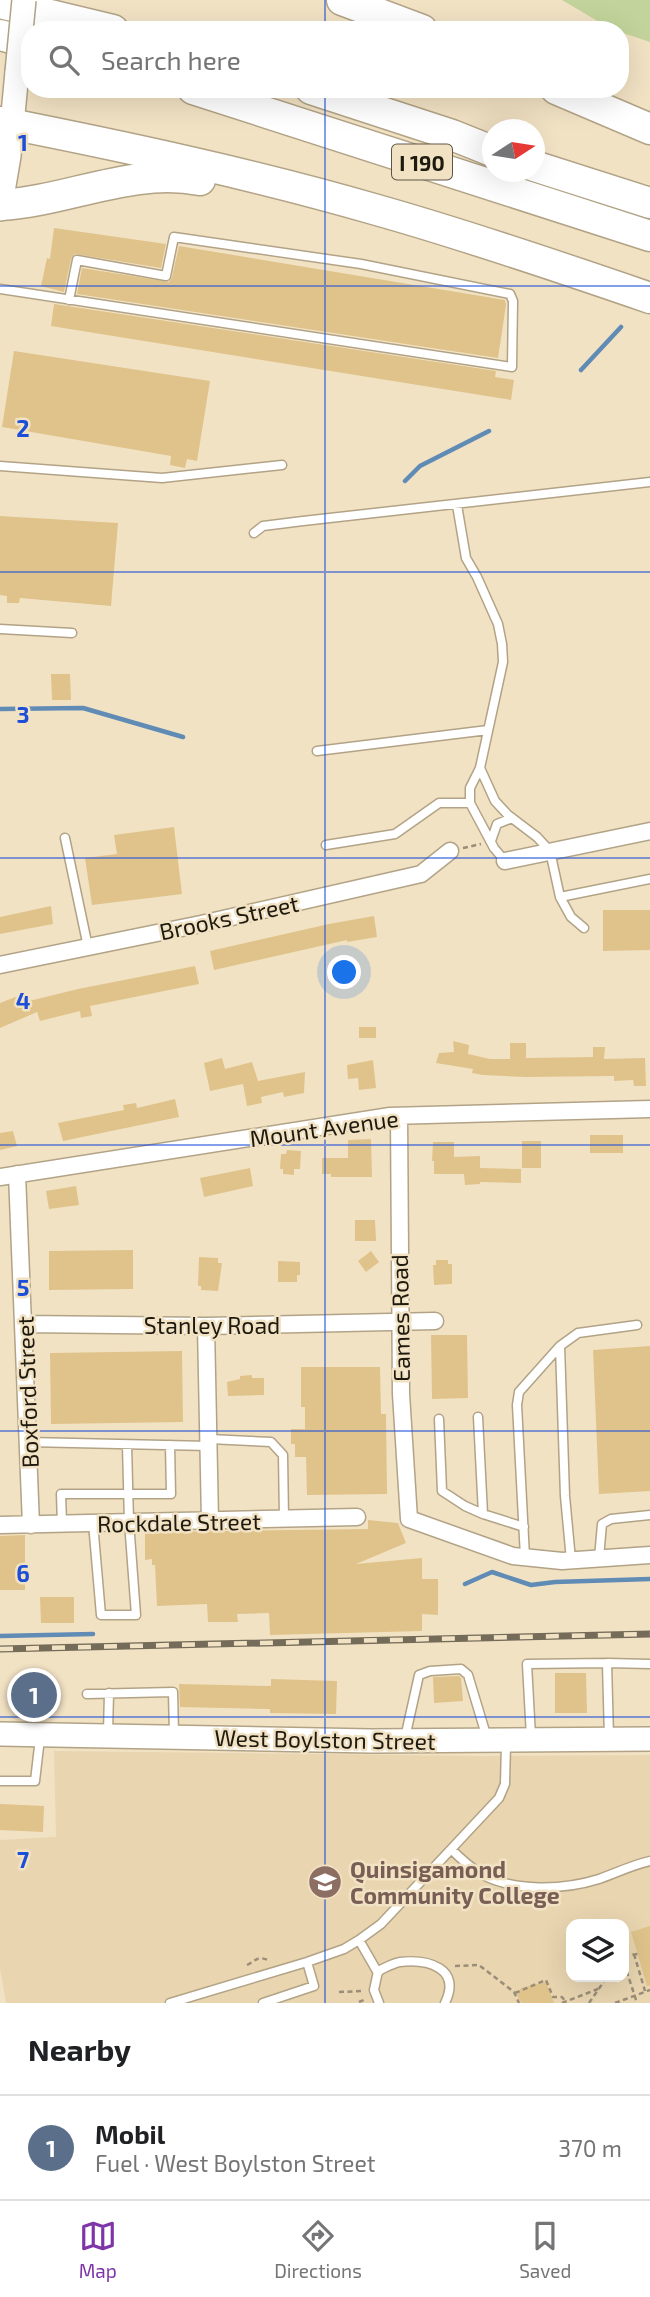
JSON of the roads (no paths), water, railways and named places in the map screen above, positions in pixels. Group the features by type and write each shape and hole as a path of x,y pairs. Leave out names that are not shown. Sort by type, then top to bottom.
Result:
{"highway":[{"path":"342,0 398,21"},
{"path":"0,3 75,21"},
{"path":"0,35 21,41"},
{"name":"I 190","path":"221,98 650,236"},
{"name":"I 190","path":"339,98 452,135 482,148"},
{"path":"577,98 650,129"},
{"path":"616,98 650,111"},
{"path":"6,123 81,138 375,209 542,260 650,298"},
{"path":"545,170 650,203"},
{"path":"0,207 26,204 140,178 172,176 258,191 298,189"},
{"path":"542,260 625,270 650,277"}],"main road":[{"path":"22,21 24,0"},
{"path":"0,207 6,123 17,72 21,31"},
{"name":"West Boylston Street","path":"0,1734 405,1741 650,1739"}],"street":[{"path":"505,861 650,831"},
{"name":"Brooks Street","path":"0,965 421,874 450,851"},
{"name":"Mount Avenue","path":"0,1177 352,1121 399,1116 650,1109"},
{"name":"Eames Road","path":"399,1116 401,1394 409,1519 513,1556 525,1557"},
{"name":"Boxford Street","path":"18,1174 32,1525"},
{"name":"Stanley Road","path":"25,1324 206,1326 435,1321"},
{"path":"206,1326 210,1521"},
{"name":"Rockdale Street","path":"0,1525 357,1517"},
{"path":"525,1557 571,1560 650,1555"}],"lane":[{"path":"0,289 109,307 512,367 513,302 510,294 361,264 174,237 166,276 77,260 69,300"},
{"path":"0,466 162,478 282,465"},
{"path":"254,533 263,526 650,482"},
{"path":"457,505 466,558 498,624 503,662 480,768 471,788 470,803 505,861"},
{"path":"0,629 72,633"},
{"path":"317,751 488,730"},
{"path":"480,768 495,801 550,851 561,897 571,916 584,928"},
{"path":"326,845 395,834 439,803 470,803"},
{"path":"491,841 497,824 512,818"},
{"path":"65,838 88,947"},
{"path":"561,897 650,879"},
{"path":"525,1557 517,1405 519,1392 560,1346 578,1333 637,1325"},
{"path":"560,1346 565,1496 571,1560"},
{"path":"478,1416 484,1514"},
{"path":"439,1419 442,1491 464,1506 524,1527"},
{"path":"28,1442 127,1445 271,1442 283,1455 284,1519"},
{"path":"93,1524 101,1615 136,1615 128,1522 127,1445"},
{"path":"62,1524 61,1494 171,1494 170,1445"},
{"path":"599,1558 602,1524 611,1518 650,1515"},
{"path":"607,1663 609,1739"},
{"path":"531,1740 527,1664 650,1664"},
{"path":"170,2003 307,1962 344,1949 359,1940 381,1924 499,1798 505,1784 497,1741 467,1675 461,1669 430,1671 419,1675 405,1741"},
{"path":"87,1694 173,1692 174,1737"},
{"path":"108,1736 109,1693"},
{"path":"0,1781 35,1781 40,1735"},
{"path":"452,1850 484,1875 515,1885 556,1887 597,1879 650,1861"},
{"path":"359,1940 378,1973 374,1990 379,2003"},
{"path":"263,2003 314,1986 307,1962"},
{"path":"378,1973 398,1962 438,1966 447,1975 451,1991 446,2003"}],"waterway":[{"path":"581,370 621,327"},
{"path":"405,481 420,466 489,431"},
{"path":"0,709 83,708 183,737"},
{"path":"465,1584 492,1572 531,1585 650,1579"},
{"path":"0,1636 93,1634"}],"railway":[{"path":"0,1649 650,1634"}],"place":[{"name":"Mobil","path":"34,1695"},
{"name":"Quinsigamond Community College","path":"325,1882"}]}
